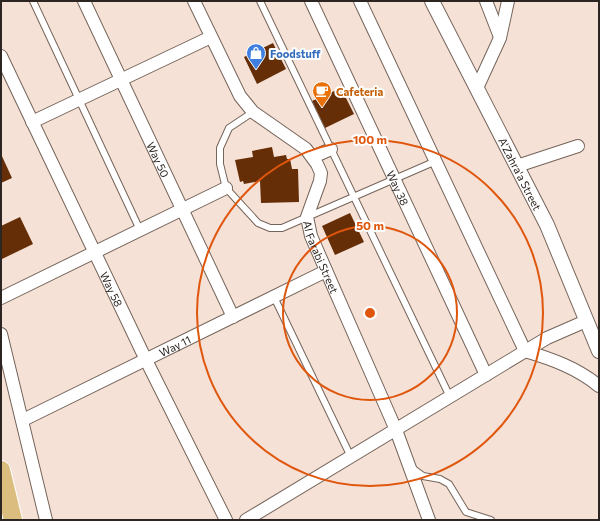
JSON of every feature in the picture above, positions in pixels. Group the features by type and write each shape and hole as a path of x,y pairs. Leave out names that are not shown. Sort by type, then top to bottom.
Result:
{"main road":[{"path":"1,470 13,520"}],"street":[{"name":"Way 50","path":"84,1 233,317"},
{"name":"Al Farabi Street","path":"194,1 240,96 253,112 295,141 312,157 321,173 320,181 307,217 311,236 396,430 411,467 429,520"},
{"name":"Way 38","path":"311,1 486,375"},
{"path":"360,1 525,350 557,360 590,379 599,386"},
{"name":"A'Zahra'a Street","path":"432,1 547,225 599,351"},
{"path":"486,1 500,38"},
{"path":"476,88 500,38 508,1"},
{"path":"32,122 211,37"},
{"name":"Way 58","path":"1,56 146,360 226,520"},
{"path":"517,166 578,146"},
{"path":"312,157 331,149"},
{"path":"1,298 226,188"},
{"name":"Way 11","path":"23,420 326,271"},
{"path":"246,520 525,350 547,338 586,321"},
{"path":"1,334 46,520"}],"lane":[{"path":"33,1 140,230"},
{"path":"260,1 450,397"},
{"path":"253,112 229,128 220,148 220,164 226,188 258,224 270,228 282,228 436,160"},
{"path":"274,297 351,457"},
{"path":"411,467 423,476 440,479 449,484 466,512 490,520"}],"building":[{"path":"273,43 286,69 257,84 244,57"},
{"path":"341,88 354,114 325,128 312,101"},
{"path":"272,147 274,157 286,155 287,159 290,159 292,169 298,169 299,202 261,203 260,181 244,184 243,181 240,182 235,160 253,157 252,151"},
{"path":"1,154 12,178 1,183"},
{"path":"350,213 364,242 335,255 322,226"},
{"path":"20,217 33,244 2,259 1,226"}],"place":[{"name":"Foodstuff","path":"256,70"},
{"name":"Cafeteria","path":"322,108"}]}
